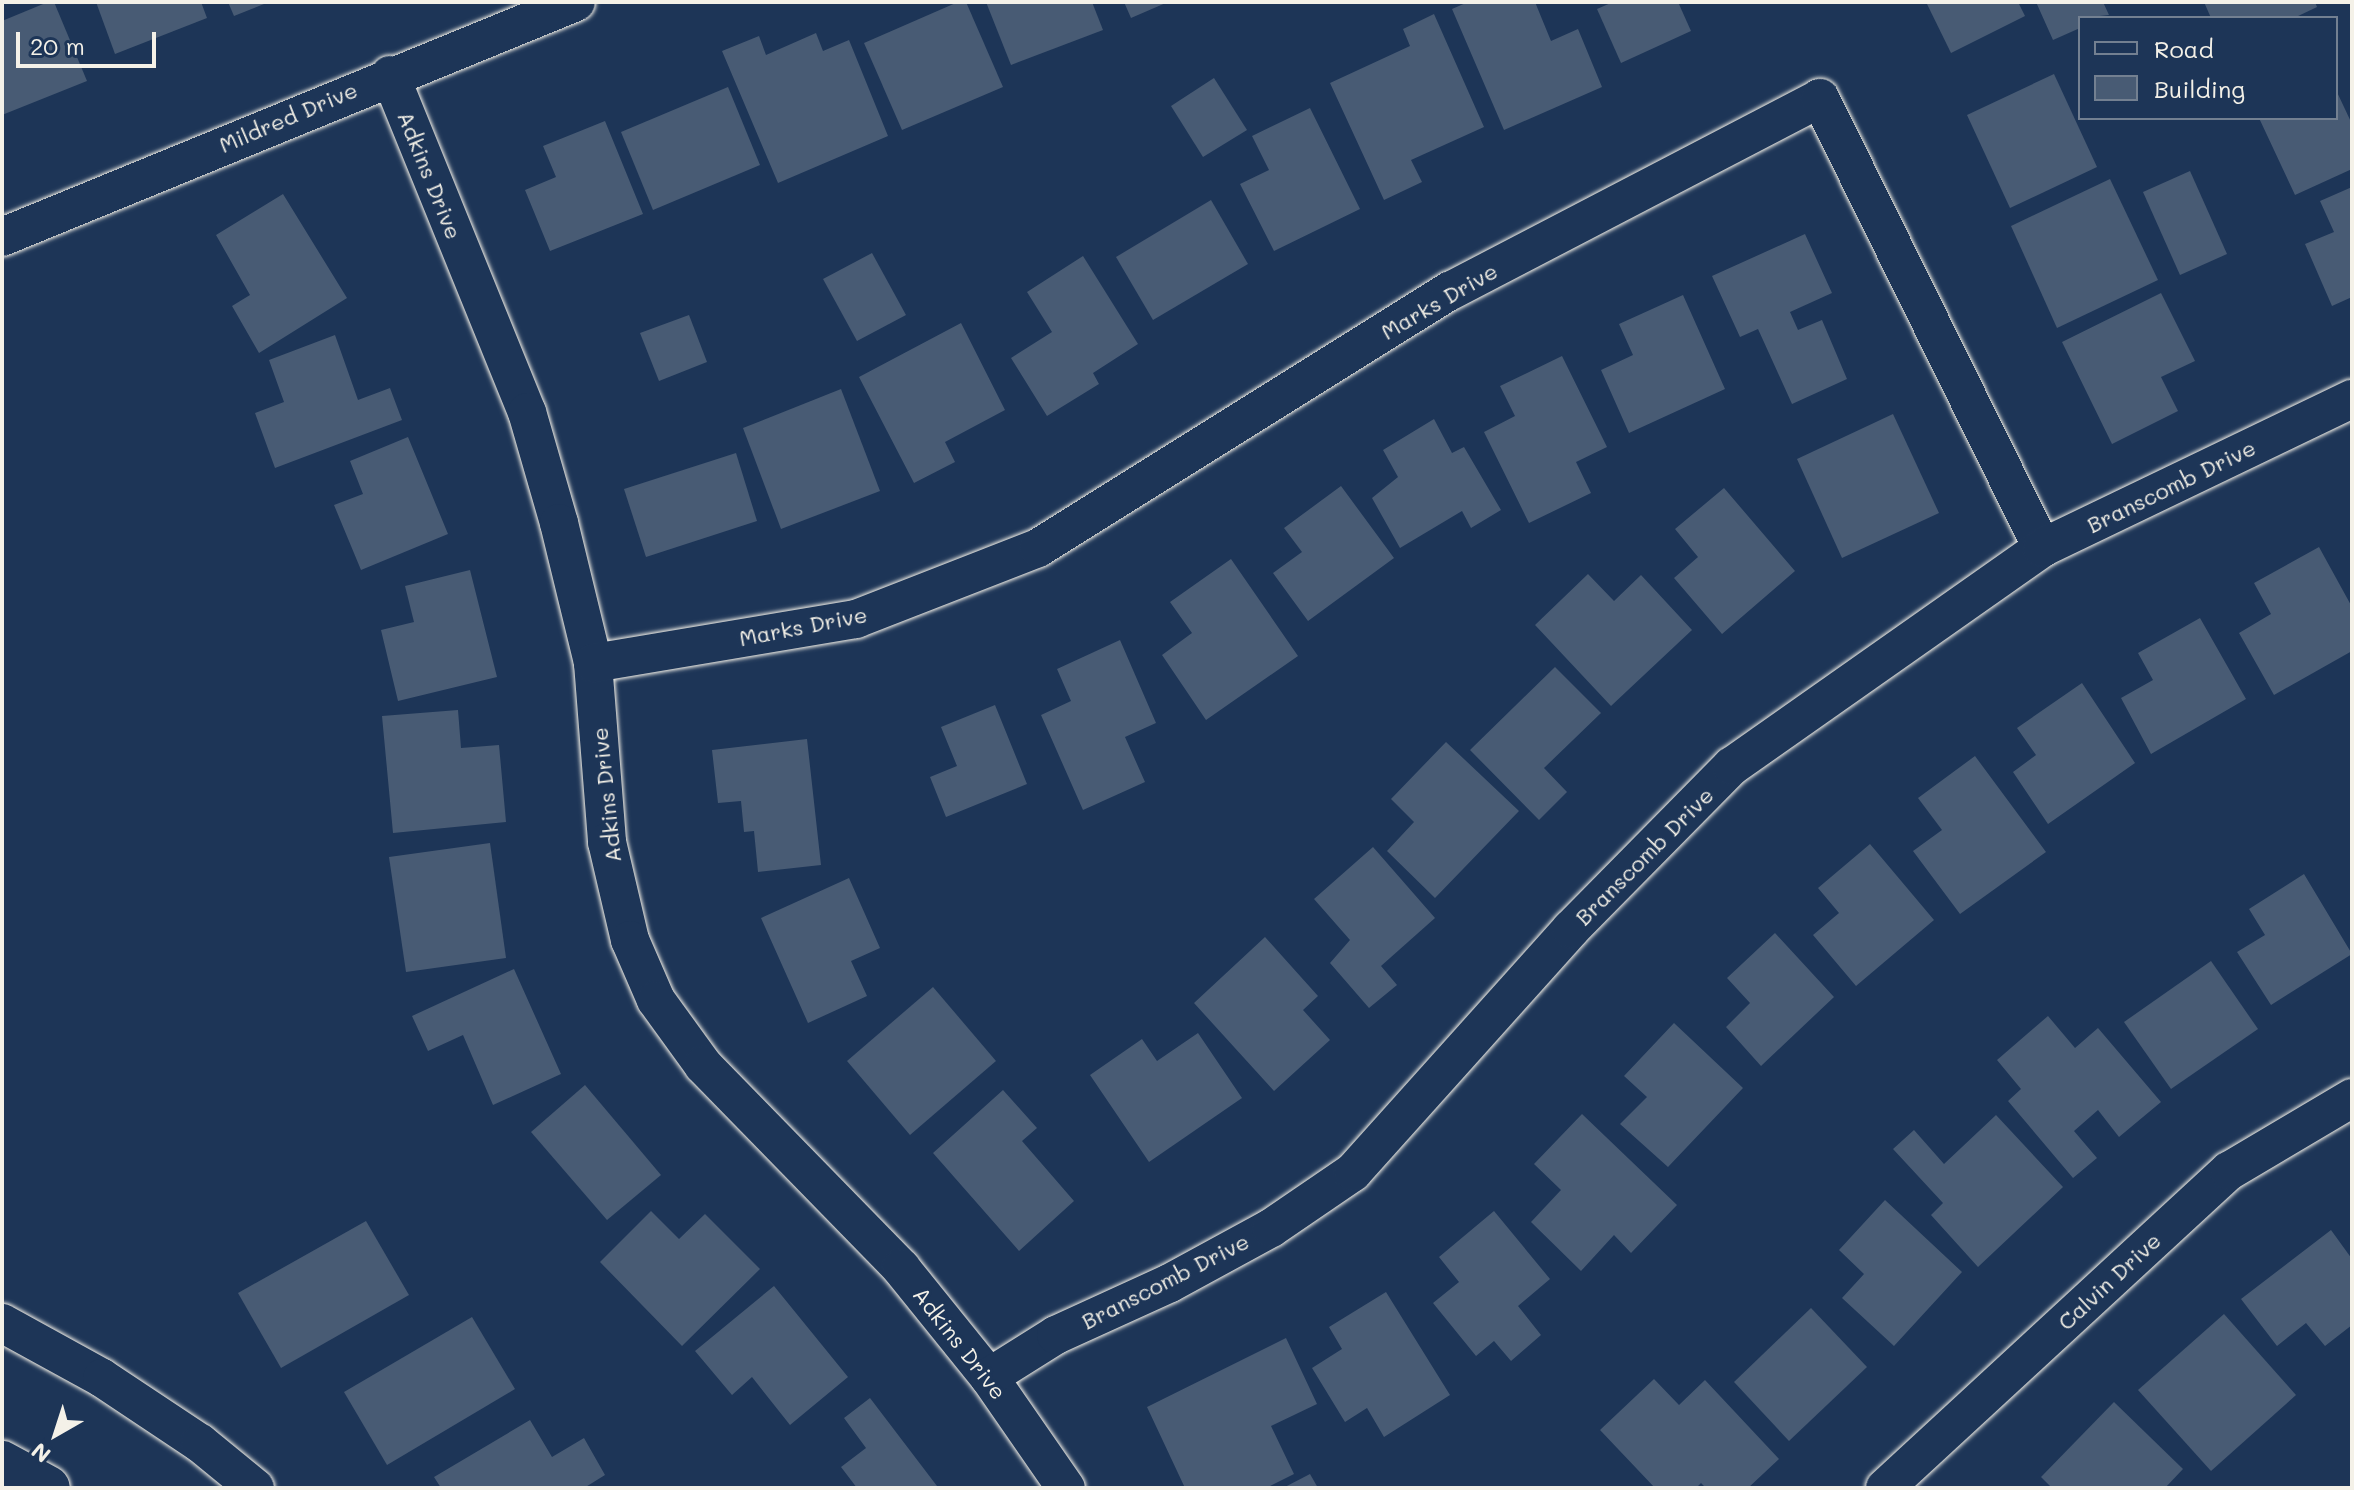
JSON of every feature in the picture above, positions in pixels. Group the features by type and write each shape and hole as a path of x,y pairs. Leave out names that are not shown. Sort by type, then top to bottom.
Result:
{"main road":[{"path":"2,1463 48,1488"}],"street":[{"name":"Mildred Drive","path":"2,237 390,75 576,2"},
{"name":"Adkins Drive","path":"390,75 527,412 593,663 607,842 630,940 656,1000 703,1065 901,1268 989,1377 1066,1488"},
{"name":"Marks Drive","path":"593,663 856,619 1038,548 1450,291 1820,98 2042,548"},
{"name":"Branscomb Drive","path":"989,1377 1056,1335 1170,1283 1271,1228 1353,1172 1571,929 1732,766 2042,548 2352,399"},
{"name":"Calvin Drive","path":"1885,1488 2229,1171 2352,1098"},
{"path":"2,1323 102,1378 200,1443 255,1488"}],"building":[{"path":"54,2 87,81 2,115 2,21"},
{"path":"96,2 201,2 207,18 115,54"},
{"path":"228,2 269,2 234,16"},
{"path":"958,2 966,2 1003,87 902,130 864,43"},
{"path":"986,2 1092,2 1103,30 1011,65"},
{"path":"1124,2 1168,2 1131,18"},
{"path":"1468,2 1535,2 1551,41 1578,29 1602,87 1504,130 1452,9"},
{"path":"1613,2 1678,2 1691,31 1621,63 1597,9"},
{"path":"1926,2 2018,2 2025,16 1951,53"},
{"path":"2036,2 2103,2 2109,15 2078,16 2078,29 2053,40"},
{"path":"2204,2 2315,2 2317,7 2298,16 2210,16"},
{"path":"1434,14 1484,127 1411,160 1422,182 1384,200 1330,83 1410,46 1403,29"},
{"path":"816,33 823,51 849,40 888,136 778,183 722,51 759,36 766,55"},
{"path":"2054,74 2097,167 2010,208 1967,115"},
{"path":"1214,78 1247,130 1203,157 1171,106"},
{"path":"728,87 760,165 653,210 621,132"},
{"path":"2338,94 2352,124 2352,169 2295,195 2260,120 2338,120"},
{"path":"1310,108 1360,209 1274,251 1240,184 1269,170 1252,136"},
{"path":"605,121 643,214 550,251 525,190 556,177 543,146"},
{"path":"2190,171 2227,254 2180,275 2143,192"},
{"path":"2110,179 2158,280 2057,328 2011,226"},
{"path":"2352,187 2352,297 2332,306 2305,244 2334,232 2320,201"},
{"path":"283,194 347,298 259,353 232,306 250,295 216,235"},
{"path":"1211,200 1248,264 1153,320 1116,257"},
{"path":"1805,234 1832,293 1790,312 1798,330 1822,320 1847,379 1792,404 1758,329 1740,337 1712,276"},
{"path":"872,253 906,315 857,341 823,279"},
{"path":"1083,256 1138,344 1093,373 1099,384 1047,416 1011,358 1052,332 1027,292"},
{"path":"2161,293 2195,361 2161,377 2178,411 2112,444 2062,342"},
{"path":"1683,295 1725,389 1629,433 1601,370 1633,355 1619,324"},
{"path":"689,315 707,362 659,381 640,333"},
{"path":"961,323 1005,410 945,442 955,462 914,483 859,377"},
{"path":"335,335 358,400 390,388 402,420 275,468 255,413 284,402 269,360"},
{"path":"1562,356 1607,447 1576,462 1591,493 1529,523 1484,432 1515,416 1500,386"},
{"path":"841,389 880,491 781,529 743,428"},
{"path":"1893,414 1939,513 1842,558 1797,459"},
{"path":"1434,419 1452,453 1464,447 1501,510 1471,528 1462,511 1400,548 1372,498 1398,477 1383,450"},
{"path":"408,437 448,534 361,570 334,505 363,494 350,461"},
{"path":"736,453 757,521 646,557 624,489"},
{"path":"1341,486 1394,558 1308,621 1273,573 1302,552 1284,528"},
{"path":"1724,488 1795,571 1722,634 1674,578 1698,557 1675,529"},
{"path":"2319,547 2352,607 2352,651 2274,695 2239,633 2271,614 2254,583"},
{"path":"1231,559 1298,656 1206,720 1162,655 1192,633 1170,602"},
{"path":"470,570 497,677 398,701 381,630 414,622 405,586"},
{"path":"1588,574 1614,601 1641,575 1692,630 1611,706 1535,625"},
{"path":"2200,618 2246,699 2151,754 2121,698 2153,680 2138,653"},
{"path":"1120,640 1156,723 1125,737 1145,782 1083,810 1041,715 1071,701 1057,669"},
{"path":"1555,667 1601,713 1544,768 1567,792 1539,820 1470,750"},
{"path":"2082,683 2135,763 2048,824 2013,772 2036,755 2017,728"},
{"path":"995,705 1027,784 946,817 930,777 957,766 941,727"},
{"path":"458,710 461,748 499,745 506,822 393,833 382,716"},
{"path":"807,739 821,865 758,872 754,831 744,832 741,801 718,803 712,750"},
{"path":"1446,742 1519,811 1435,898 1387,851 1414,822 1391,799"},
{"path":"1975,756 2046,852 1960,914 1913,851 1942,830 1918,798"},
{"path":"490,843 506,958 406,972 389,857"},
{"path":"1870,844 1934,920 1856,986 1813,935 1839,913 1818,888"},
{"path":"1373,847 1435,918 1381,966 1397,985 1369,1008 1330,963 1350,940 1314,899"},
{"path":"2304,874 2352,954 2271,1005 2237,952 2265,935 2249,909"},
{"path":"849,878 880,948 851,961 867,996 808,1023 761,918"},
{"path":"1775,933 1834,997 1761,1066 1726,1027 1750,1003 1727,978"},
{"path":"1265,937 1318,996 1303,1010 1330,1040 1274,1091 1194,1003"},
{"path":"2211,961 2258,1029 2171,1089 2124,1022"},
{"path":"514,969 561,1074 493,1105 463,1035 428,1051 412,1016"},
{"path":"933,987 996,1061 910,1135 847,1061"},
{"path":"2048,1016 2075,1048 2098,1028 2161,1102 2119,1137 2098,1110 2074,1131 2097,1158 2073,1178 2008,1101 2021,1089 1997,1060"},
{"path":"1674,1023 1743,1088 1668,1167 1620,1124 1647,1097 1624,1076"},
{"path":"1198,1033 1242,1098 1149,1162 1090,1075 1142,1039 1157,1061"},
{"path":"585,1085 661,1175 607,1220 531,1132"},
{"path":"1003,1090 1037,1128 1022,1141 1074,1201 1019,1251 933,1153"},
{"path":"1582,1114 1677,1205 1631,1253 1614,1235 1581,1271 1531,1222 1561,1190 1534,1164"},
{"path":"1996,1115 2063,1187 1978,1267 1931,1215 1943,1203 1893,1149 1914,1130 1944,1164"},
{"path":"1885,1200 1962,1272 1894,1346 1842,1298 1864,1274 1839,1250"},
{"path":"651,1211 679,1239 705,1214 760,1269 682,1346 600,1262"},
{"path":"1494,1211 1550,1279 1518,1306 1541,1335 1511,1361 1494,1341 1476,1356 1433,1303 1459,1282 1439,1257"},
{"path":"366,1221 409,1295 281,1368 238,1293"},
{"path":"2331,1230 2352,1259 2352,1325 2325,1346 2306,1323 2277,1346 2241,1299"},
{"path":"774,1286 848,1377 790,1425 752,1377 732,1395 695,1351"},
{"path":"1386,1292 1450,1395 1384,1437 1367,1408 1345,1422 1312,1368 1342,1349 1329,1327"},
{"path":"1811,1308 1867,1367 1789,1441 1734,1382"},
{"path":"2224,1314 2296,1395 2211,1471 2138,1390"},
{"path":"472,1317 515,1389 387,1465 344,1392"},
{"path":"1286,1338 1317,1404 1271,1426 1294,1474 1266,1488 1185,1488 1147,1407"},
{"path":"1654,1379 1679,1405 1705,1380 1779,1459 1748,1488 1706,1488 1701,1483 1696,1488 1655,1488 1600,1430"},
{"path":"870,1398 937,1486 857,1488 841,1467 866,1448 844,1418"},
{"path":"2114,1402 2183,1469 2165,1488 2052,1488 2041,1477"},
{"path":"530,1420 552,1457 584,1438 605,1475 584,1488 441,1488 434,1477"},
{"path":"1310,1474 1318,1488 1283,1488"}]}
